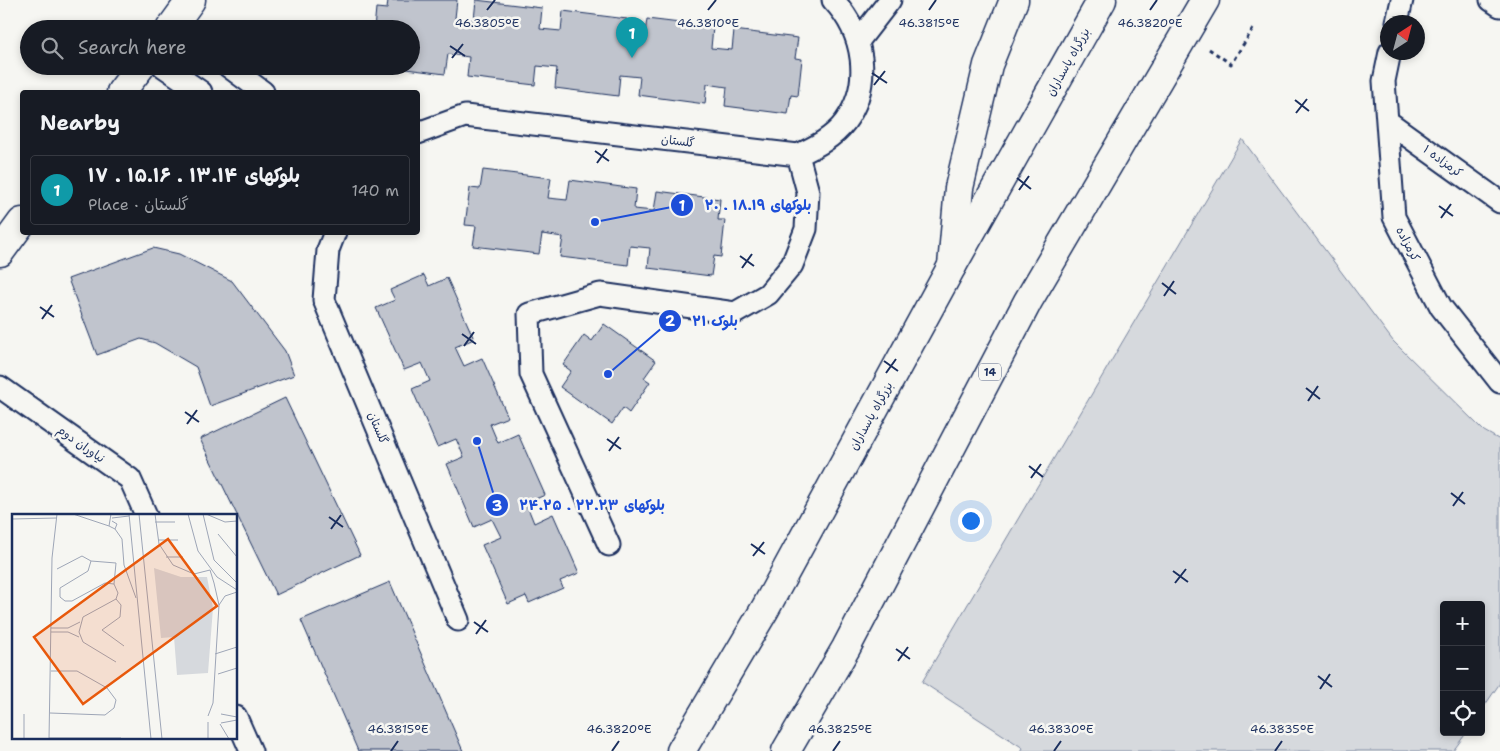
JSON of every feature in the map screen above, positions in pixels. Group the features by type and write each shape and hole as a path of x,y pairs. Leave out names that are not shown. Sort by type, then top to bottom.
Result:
{"main road":[{"path":"178,20 191,0"},
{"path":"952,266 960,188 985,74 1014,0"},
{"name":"بزرگراه پاسداران","path":"680,751 765,609 952,266 1102,0"},
{"name":"14","path":"786,751 846,648 1028,301 1205,0"},
{"path":"123,90 134,75"},
{"path":"0,252 20,225"}],"street":[{"path":"610,545 531,374 529,314 600,294 735,313 768,294 792,264 806,230 808,192 798,155 824,142 844,122 858,97 863,69 859,40 846,14 833,0"},
{"path":"859,40 890,0"},
{"path":"1399,15 1402,0"},
{"path":"1491,0 1500,6"},
{"name":"کرمزاده","path":"1388,60 1384,81 1394,217 1441,307 1500,382"},
{"path":"176,75 198,90"},
{"path":"240,75 260,90"},
{"name":"گلستان","path":"420,132 465,116 798,155"},
{"name":"کرمزاده ١","path":"1387,121 1500,202"},
{"name":"گلستان","path":"328,238 324,300 458,620"},
{"name":"نیاوران دوم","path":"0,387 130,479 146,514"},
{"path":"238,722 251,751"}],"path":[{"path":"1231,64 1253,29"}],"shaded area":[{"path":"1242,139 1393,341 1484,431 1500,440 1500,683 1485,705 1485,601 1440,601 1440,736 1464,736 1453,751 1021,751 1023,748 922,682"}],"building":[{"path":"388,0 457,0 455,18 474,20 476,0 542,8 540,29 561,31 563,11 627,19 624,38 644,41 647,19 713,27 711,48 732,50 734,30 798,38 795,58 802,59 798,96 791,95 788,114 725,106 727,87 707,84 705,104 638,95 640,77 620,75 618,96 555,88 557,68 537,66 535,85 467,77 469,57 448,54 445,74 420,71 420,20 375,20 376,8 387,9"},
{"path":"483,170 551,178 548,198 567,200 570,180 636,189 634,209 654,211 657,191 720,199 718,220 725,220 721,257 714,256 711,276 648,268 650,248 630,246 628,265 560,257 563,237 542,234 539,254 473,246 476,226 465,225 470,188 480,189"},
{"path":"153,248 179,254 232,281 285,351 294,375 210,406 196,367 155,343 141,339 97,355 68,279"},
{"path":"424,275 429,286 447,278 474,339 455,347 464,366 482,358 508,417 490,424 498,443 518,434 545,495 526,503 534,523 553,514 579,573 560,581 563,588 529,603 526,596 508,604 482,545 501,537 492,519 474,527 447,464 464,457 456,439 437,447 412,389 430,381 422,363 404,370 376,308 395,300 390,290"},
{"path":"604,324 656,361 644,378 650,382 629,413 623,408 612,424 560,387 571,371 563,365 584,335 592,341"},
{"path":"285,398 360,555 276,595 200,439"},
{"path":"390,582 463,751 358,751 301,620"}],"place":[{"name":"بلوکهای ۱۳.۱۴ . ۱۵.۱۶ . ۱۷","path":"632,58"},
{"name":"بلوکهای ۱۸.۱۹ . ۲۰","path":"595,222"},
{"name":"بلوک ۲۱","path":"608,374"},
{"name":"بلوکهای ۲۲.۲۳ . ۲۴.۲۵","path":"477,441"}]}
